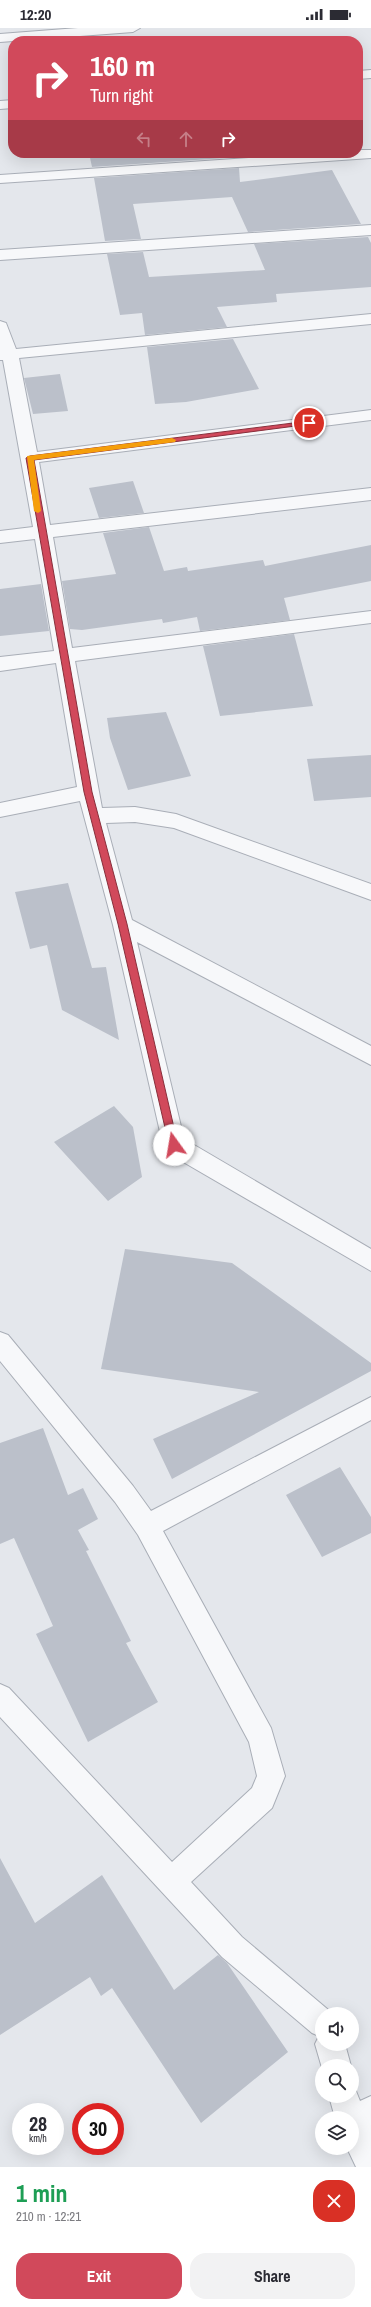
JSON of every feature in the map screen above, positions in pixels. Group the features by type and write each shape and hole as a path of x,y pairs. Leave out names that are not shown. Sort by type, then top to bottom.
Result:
{"street":[{"path":"12,36 35,32 133,28"},
{"path":"0,179 312,158"},
{"path":"0,255 371,230"},
{"path":"5,355 371,319"},
{"path":"0,326 5,355 30,458 41,532 65,655 93,816 123,924 174,1145 371,1261"},
{"path":"30,458 371,415"},
{"path":"0,537 371,494"},
{"path":"0,664 371,617"},
{"path":"0,810 88,792"},
{"path":"93,816 115,813 144,815 176,821 371,892"},
{"path":"123,924 371,1056"},
{"path":"0,1343 124,1494 147,1526 261,1738 271,1776 262,1798 172,1882"},
{"path":"147,1526 371,1408"},
{"path":"0,1697 232,1947 315,2017"},
{"path":"359,2119 371,2111"},
{"path":"359,2140 371,2167"}],"building":[{"path":"90,158 224,158 92,167"},
{"path":"239,168 240,182 332,170 361,224 248,232 232,197 133,204 141,239 105,241 94,178"},
{"path":"368,237 371,243 371,287 276,294 277,302 217,307 227,327 145,335 142,313 120,315 107,254 143,252 149,277 265,270 254,244"},
{"path":"233,339 259,389 186,402 155,404 147,347"},
{"path":"60,374 68,411 33,414 24,378"},
{"path":"133,481 144,513 99,518 89,488"},
{"path":"149,527 164,571 187,567 188,571 263,560 265,566 371,545 371,581 284,598 290,620 200,631 197,617 163,623 162,619 82,630 70,629 62,581 116,574 103,533"},
{"path":"41,584 49,631 0,636 0,589"},
{"path":"294,634 313,706 220,716 203,646"},
{"path":"166,712 191,776 128,790 110,738 107,718"},
{"path":"371,755 371,797 314,801 307,759"},
{"path":"68,883 92,968 106,967 119,1040 62,1010 47,945 30,949 15,892"},
{"path":"114,1106 133,1127 142,1177 108,1201 54,1142"},
{"path":"125,1249 232,1263 371,1363 371,1371 172,1479 153,1439 259,1392 101,1369"},
{"path":"43,1428 68,1495 83,1488 98,1519 78,1530 89,1550 86,1551 131,1641 126,1643 158,1702 88,1742 36,1634 53,1626 14,1538 0,1544 0,1443"},
{"path":"340,1467 371,1517 371,1533 322,1557 286,1495"},
{"path":"0,1858 35,1923 102,1875 174,1990 218,1955 227,1963 288,2052 201,2123 112,1988 101,1996 90,1977 0,2035"}],"slow traffic":[{"path":"38,511 30,458 172,440"}],"route":[{"path":"174,1145 123,924 93,816 65,655 41,532 30,458 309,423"}]}
